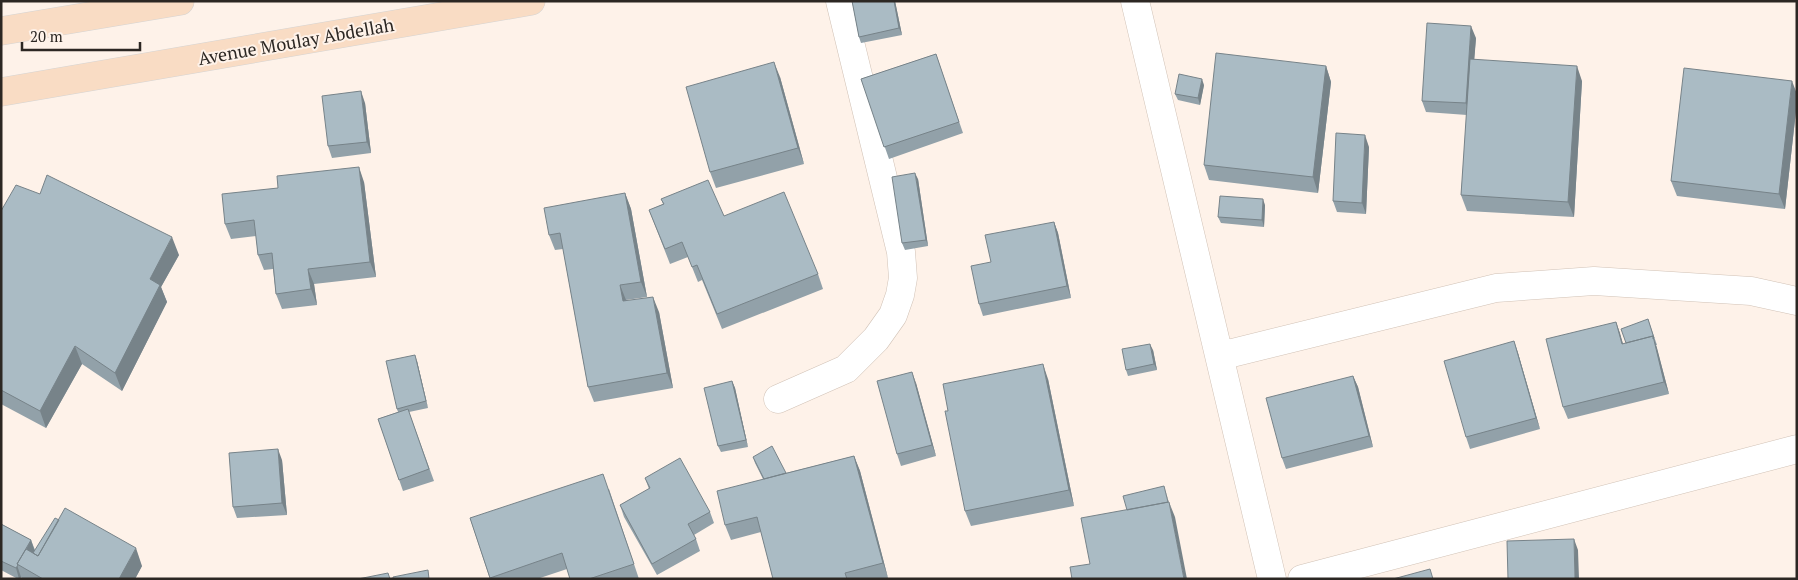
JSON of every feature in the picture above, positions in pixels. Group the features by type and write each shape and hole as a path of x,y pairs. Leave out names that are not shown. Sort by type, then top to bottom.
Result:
{"main road":[{"path":"1,31 180,1"},
{"name":"Avenue Moulay Abdellah","path":"1,92 531,1"}],"street":[{"path":"778,399 846,369 876,339 893,315 903,278 897,234 840,1"},
{"path":"1135,1 1272,579"},
{"path":"1220,356 1496,288 1594,280 1751,292 1797,301"},
{"path":"1302,579 1797,449"}],"building":[{"path":"852,1 894,1 899,28 859,37"},
{"path":"1427,23 1471,26 1466,103 1422,101"},
{"path":"1216,53 1326,66 1313,177 1204,165"},
{"path":"936,54 959,122 884,147 861,79"},
{"path":"1470,59 1577,66 1568,202 1461,195"},
{"path":"774,62 798,148 710,172 686,87"},
{"path":"1684,68 1792,81 1779,194 1671,181"},
{"path":"1179,74 1202,79 1198,98 1175,94"},
{"path":"361,91 367,142 328,146 322,96"},
{"path":"1336,133 1365,135 1362,203 1333,201"},
{"path":"359,167 370,262 308,269 311,289 276,294 272,253 258,255 254,220 225,224 222,194 278,188 277,176"},
{"path":"915,173 926,240 902,243 892,177"},
{"path":"47,175 172,237 150,279 160,285 115,373 75,346 40,411 1,390 1,211 16,185 40,194"},
{"path":"708,180 724,216 784,192 818,274 717,314 697,265 692,267 682,242 665,249 649,210 664,204 661,199"},
{"path":"625,193 641,282 620,285 623,301 653,297 667,373 588,387 560,233 549,235 544,208"},
{"path":"1220,196 1263,199 1262,220 1218,217"},
{"path":"1054,222 1067,286 979,304 971,266 991,262 985,235"},
{"path":"1648,319 1654,338 1653,336 1626,343 1621,329"},
{"path":"1616,322 1622,344 1653,336 1664,382 1563,407 1546,339"},
{"path":"1514,341 1536,418 1466,437 1444,361"},
{"path":"1150,344 1154,364 1126,370 1122,349"},
{"path":"415,355 426,401 397,409 386,361"},
{"path":"1043,364 1069,490 965,511 945,411 948,411 943,384"},
{"path":"912,372 932,445 897,454 877,381"},
{"path":"1353,376 1369,436 1282,458 1266,398"},
{"path":"732,381 746,440 718,446 704,388"},
{"path":"408,409 429,469 399,480 378,419"},
{"path":"772,446 786,473 764,479 753,457"},
{"path":"278,449 282,503 233,507 229,453"},
{"path":"854,456 883,563 845,573 847,579 773,579 757,517 725,525 717,491"},
{"path":"680,458 710,512 688,524 696,539 652,564 620,505 650,488 645,478"},
{"path":"603,474 634,564 589,579 570,579 562,553 490,578 470,518"},
{"path":"1164,486 1168,502 1127,510 1123,496"},
{"path":"1169,502 1184,579 1072,579 1070,567 1090,564 1081,518"},
{"path":"65,508 136,548 119,579 43,579 17,564 26,549 38,556"},
{"path":"55,518 59,520 38,556 33,553"},
{"path":"1,524 31,540 16,568 1,561"},
{"path":"1574,539 1575,579 1508,579 1507,541"},
{"path":"1430,569 1433,579 1393,579"},
{"path":"428,570 429,579 393,579 393,577"},
{"path":"388,573 390,579 358,579"}]}
